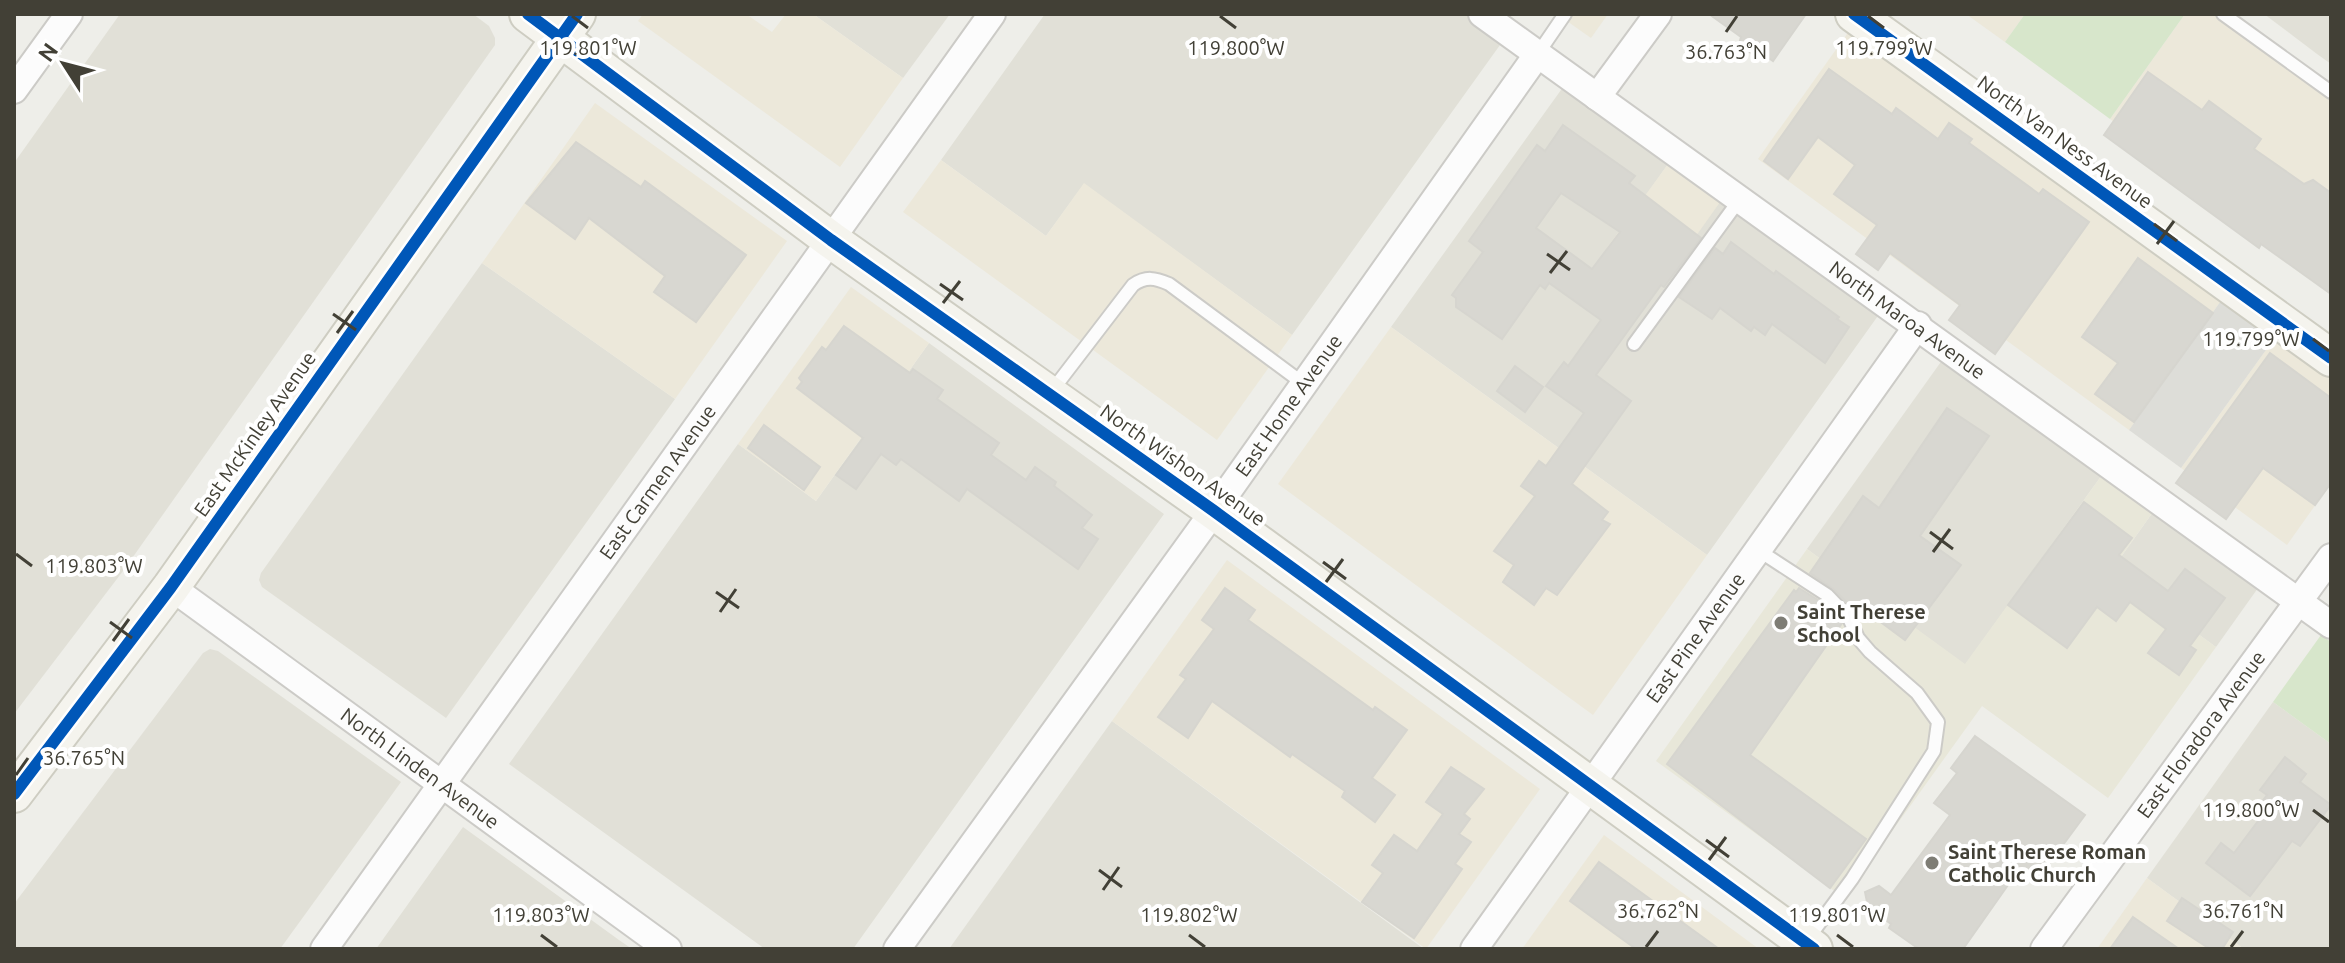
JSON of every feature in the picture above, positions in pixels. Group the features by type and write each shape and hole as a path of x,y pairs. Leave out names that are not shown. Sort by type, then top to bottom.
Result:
{"main road":[{"name":"North Wishon Avenue","path":"528,14 569,26 831,240 1214,511 1809,946"},
{"name":"North Van Ness Avenue","path":"1854,14 2331,358"},
{"name":"East McKinley Avenue","path":"14,794 171,587 569,26"}],"street":[{"path":"14,90 69,14"},
{"name":"East Carmen Avenue","path":"324,949 992,14"},
{"name":"North Maroa Avenue","path":"1482,14 2331,625"},
{"path":"1597,97 1658,14"},
{"name":"East Home Avenue","path":"897,949 1214,511 1537,55"},
{"name":"East Pine Avenue","path":"1474,949 1918,325"},
{"name":"East Floradora Avenue","path":"2044,949 2331,557"},
{"name":"North Linden Avenue","path":"171,587 668,949"}],"lane":[{"path":"1537,55 1565,14"},
{"path":"2223,14 2331,92"},
{"path":"1634,344 1740,199"},
{"path":"1049,395 1133,285 1140,279 1154,278 1169,284 1304,384"},
{"path":"1758,550 1827,595 1849,618 1858,638 1870,652 1917,693 1938,722 1934,751 1809,946"}],"shaded area":[{"path":"120,14 473,14 489,26 495,45 123,571 14,714 14,163"},
{"path":"643,14 746,14 772,32 786,14 813,14 903,78 840,167 638,21"},
{"path":"813,14 950,14 903,78"},
{"path":"1045,14 1471,14 1505,38 1292,335 1084,184 1046,236 941,160"},
{"path":"1557,14 1608,14 1591,38"},
{"path":"1966,14 2025,14 2005,42"},
{"path":"2185,14 2232,14 2331,86 2331,280 2110,119"},
{"path":"2264,14 2331,14 2331,64 2317,54"},
{"path":"1852,27 2223,298 2129,430 1758,159"},
{"path":"1566,83 1671,160 1607,250 1723,198 1880,313 1707,555 1391,327"},
{"path":"595,103 787,241 675,399 482,263"},
{"path":"941,160 1046,236 1084,183 1292,335 1217,440 903,212"},
{"path":"1671,160 1723,198 1659,288 1606,249"},
{"path":"482,263 675,399 446,718 262,587 259,580"},
{"path":"851,287 929,343 816,501 738,444"},
{"path":"2223,298 2276,336 2181,468 2129,430"},
{"path":"1391,327 1707,555 1593,715 1278,484"},
{"path":"2276,336 2331,377 2331,483 2287,545 2181,468"},
{"path":"929,343 1164,514 853,949 765,949 509,764 738,444 816,501"},
{"path":"1943,359 2102,475 1965,665 1807,549"},
{"path":"2102,475 2153,512 2111,571 2216,647 2108,798 1982,706 1844,898 1656,761 1807,549 1965,664"},
{"path":"2153,512 2258,588 2216,647 2111,571"},
{"path":"1227,560 1540,789 1426,949 1112,721"},
{"path":"210,649 218,651 401,782 280,949 14,949 14,904 203,653"},
{"path":"2273,702 2331,744 2331,949 2244,949 2147,878"},
{"path":"1112,721 1424,949 949,949"},
{"path":"463,827 619,940 632,949 376,949"},
{"path":"1604,835 1759,949 1522,949"},
{"path":"2147,878 2244,949 2097,949"}],"green space":[{"path":"2025,14 2185,14 2110,119 2005,42"},
{"path":"2321,635 2331,642 2331,744 2273,702"}],"building":[{"path":"1709,14 1806,14 1773,61 1759,51 1755,56 1739,44 1741,37"},
{"path":"1829,69 1892,114 1896,108 1938,139 1949,123 1972,139 1969,143 2039,194 2043,189 2089,222 1995,354 1949,320 1960,305 1890,253 1878,270 1856,254 1877,225 1834,194 1855,165 1818,137 1788,179 1764,161"},
{"path":"2148,72 2202,110 2209,101 2261,139 2254,149 2304,184 2313,180 2331,193 2331,294 2261,244 2259,248 2104,135"},
{"path":"1563,125 1635,176 1629,183 1701,238 1664,287 1661,285 1596,375 1631,401 1572,484 1608,512 1602,520 1610,524 1557,595 1546,588 1534,605 1503,582 1514,565 1494,551 1535,496 1521,486 1539,461 1546,466 1584,413 1546,386 1564,362 1568,366 1601,320 1549,283 1545,289 1540,285 1502,339 1456,307 1456,298 1452,295 1483,252 1469,241 1537,145 1545,151","holes":["1561,193 1620,232 1592,269 1536,228"]},
{"path":"576,142 641,187 645,181 746,255 696,322 654,292 665,276 589,218 575,239 526,203"},
{"path":"1731,242 1774,274 1776,271 1849,327 1825,363 1772,324 1765,335 1754,327 1751,331 1720,308 1712,319 1679,297 1715,248 1723,254"},
{"path":"2138,258 2213,313 2134,422 2095,394 2118,363 2082,337"},
{"path":"844,326 910,373 913,369 943,390 937,399 999,443 991,455 1026,480 1035,467 1092,515 1082,528 1098,539 1078,569 967,489 959,501 901,459 896,465 881,454 856,489 836,475 863,438 797,388 802,382 799,378 822,347 826,350"},
{"path":"2270,353 2331,398 2331,483 2315,505 2263,468 2226,519 2176,483"},
{"path":"1515,366 1543,387 1525,412 1497,391"},
{"path":"1947,408 1989,436 1920,536 1961,565 1905,640 1855,603 1852,608 1833,589 1810,573 1863,496 1879,508"},
{"path":"764,425 820,467 804,490 748,448"},
{"path":"2084,502 2132,538 2119,555 2168,591 2185,569 2225,598 2190,646 2196,650 2179,675 2148,653 2166,629 2130,602 2116,621 2097,607 2067,648 2008,605"},
{"path":"1225,588 1255,610 1248,620 1373,710 1375,707 1407,730 1372,778 1395,795 1375,822 1342,797 1345,791 1292,754 1290,757 1212,701 1188,738 1158,717 1186,679 1180,675 1214,629 1202,620"},
{"path":"1799,588 1821,602 1842,623 1750,755 1866,839 1830,888 1667,764 1794,590 1796,592"},
{"path":"1975,736 2085,815 2049,864 2046,862 2034,877 2020,868 1963,949 1919,949 1889,928 1891,924 1868,907 1865,892 1879,886 1891,895 1950,815 1934,803 1957,773 1951,768"},
{"path":"2285,757 2306,774 2300,782 2331,805 2300,846 2292,841 2250,896 2206,863 2221,843 2234,853 2261,817 2254,812 2267,795 2260,790"},
{"path":"1451,767 1484,789 1464,814 1470,819 1459,834 1471,842 1455,864 1462,869 1414,938 1362,902 1383,873 1372,865 1394,835 1417,851 1443,814 1426,802"},
{"path":"1599,862 1719,949 1636,949 1570,901"},
{"path":"2182,898 2233,932 2222,949 2210,949 2167,921"},
{"path":"2133,917 2179,949 2110,949"}],"cycle path":[{"path":"528,14 831,240 1214,511 1814,949"},
{"path":"14,794 171,587 577,14"},
{"path":"1854,14 2331,358"}],"place":[{"name":"Saint Therese School","path":"1781,623"},
{"name":"Saint Therese Roman Catholic Church","path":"1932,863"}]}
